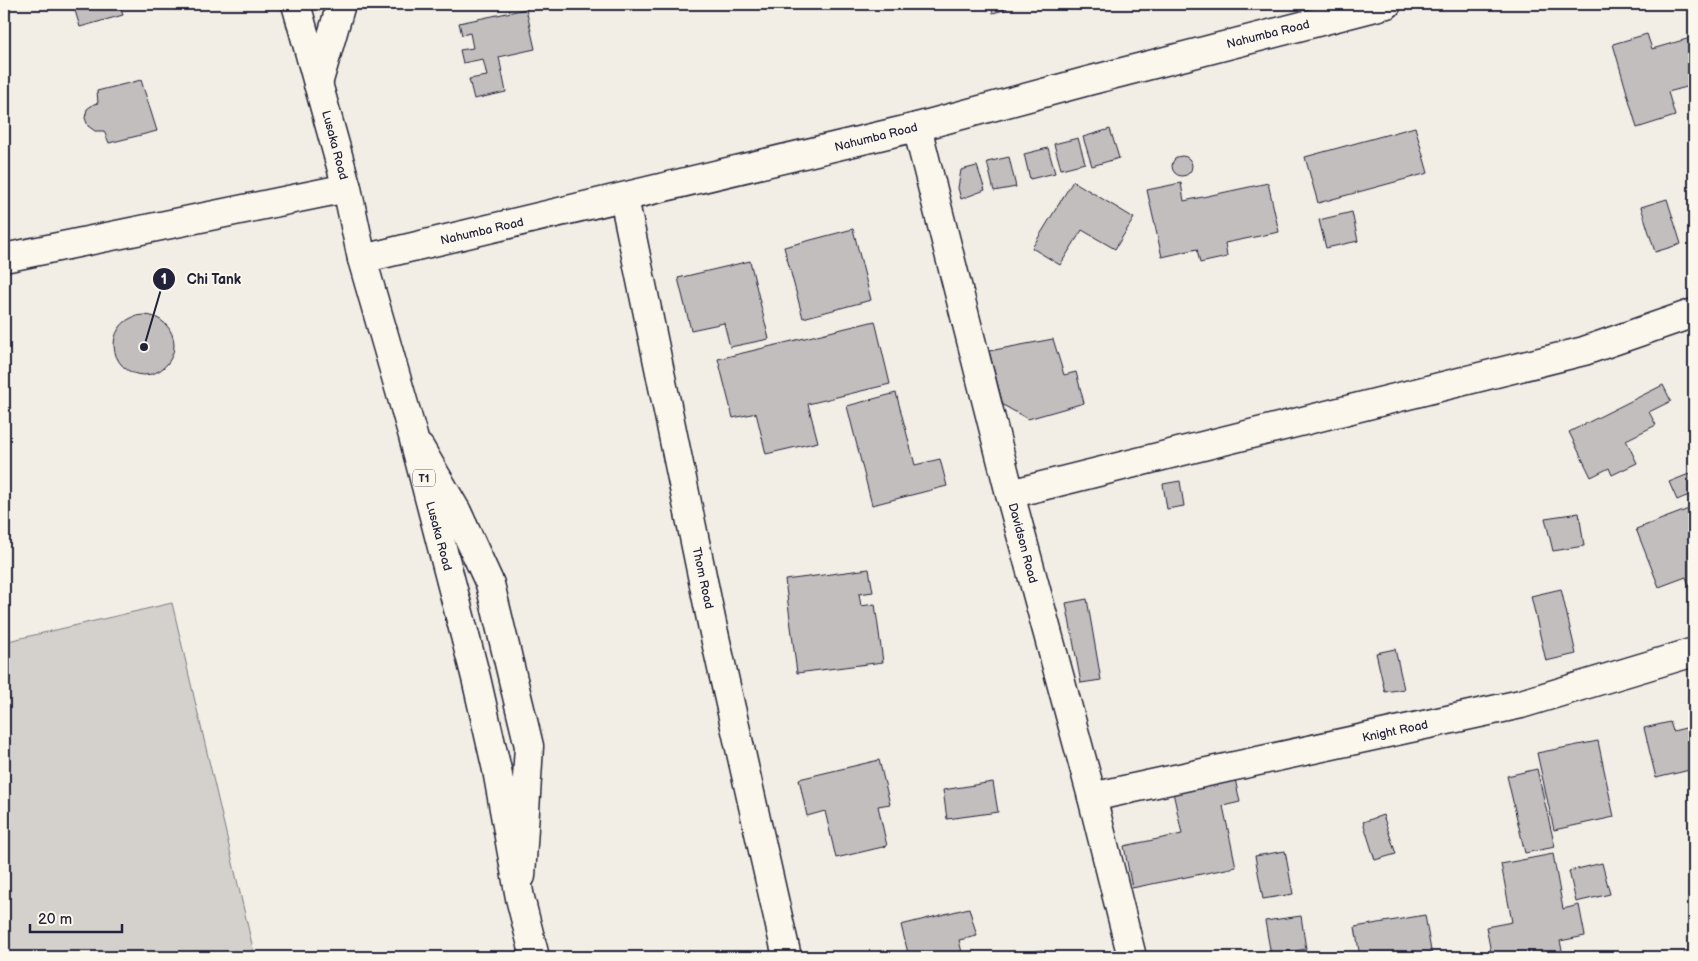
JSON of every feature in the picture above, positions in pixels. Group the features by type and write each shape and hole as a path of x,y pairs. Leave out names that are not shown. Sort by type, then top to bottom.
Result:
{"main road":[{"name":"Lusaka Road","path":"296,4 347,188 362,259 413,436 476,678 497,770 520,898 535,957"},
{"path":"318,84 341,4"},
{"name":"Nahumba Road","path":"362,259 917,128 1088,80 1387,4"},
{"name":"Davidson Road","path":"917,128 1010,494 1092,797 1132,957"},
{"path":"4,258 347,188"},
{"name":"Thom Road","path":"624,198 712,624 787,957"},
{"path":"1010,494 1584,351 1694,313"},
{"path":"413,436 457,512 490,584 528,746 520,898"},
{"name":"Knight Road","path":"1092,797 1521,704 1694,652"}],"shaded area":[{"path":"172,603 255,957 4,957 4,642"}],"building":[{"path":"73,4 119,4 123,15 80,27"},
{"path":"990,4 1006,4 1007,9 993,13"},
{"path":"526,9 535,49 499,57 506,92 474,99 469,79 487,76 483,59 463,63 460,50 473,48 470,33 462,35 459,23"},
{"path":"1647,34 1652,49 1694,37 1694,85 1668,92 1675,116 1637,128 1613,44"},
{"path":"141,80 157,131 109,143 104,131 95,131 88,126 85,118 87,109 98,103 97,91"},
{"path":"1415,127 1428,173 1318,203 1305,157"},
{"path":"1110,129 1119,158 1092,166 1083,137"},
{"path":"1078,138 1085,163 1061,169 1054,144"},
{"path":"1048,148 1055,173 1030,179 1024,154"},
{"path":"1178,156 1186,156 1192,162 1192,170 1186,176 1178,176 1172,170 1172,162"},
{"path":"1009,157 1016,187 994,191 987,162"},
{"path":"977,166 985,190 961,199 958,188 961,170"},
{"path":"1073,181 1134,218 1115,249 1082,230 1060,265 1032,248"},
{"path":"1181,183 1184,201 1268,183 1279,232 1225,243 1227,257 1200,263 1197,249 1162,257 1147,190"},
{"path":"1667,199 1681,244 1655,252 1641,207"},
{"path":"1352,212 1358,241 1326,248 1319,220"},
{"path":"853,229 871,300 803,318 784,247"},
{"path":"750,261 769,339 730,347 724,323 691,330 678,278"},
{"path":"144,315 160,320 165,324 169,329 174,345 169,361 165,366 160,370 144,375 128,370 123,366 119,361 114,345 119,329 123,324 128,320"},
{"path":"875,321 890,384 808,404 818,442 766,454 756,413 733,418 718,359"},
{"path":"1053,339 1064,375 1076,372 1084,403 1028,419 1003,405 989,351"},
{"path":"1663,385 1671,401 1649,412 1656,425 1626,440 1637,463 1612,475 1609,468 1591,477 1569,432"},
{"path":"896,393 915,465 940,459 947,486 872,505 847,406"},
{"path":"1694,472 1694,493 1677,500 1669,482"},
{"path":"1180,481 1184,506 1167,509 1163,484"},
{"path":"1694,507 1694,598 1686,577 1659,587 1636,529"},
{"path":"1579,513 1584,546 1553,551 1545,518"},
{"path":"869,569 873,592 859,594 861,606 875,604 883,662 797,673 785,580"},
{"path":"1561,589 1576,654 1546,661 1531,596"},
{"path":"1087,599 1101,680 1081,683 1066,603"},
{"path":"1395,649 1404,689 1385,692 1376,653"},
{"path":"1670,722 1673,731 1694,726 1694,769 1656,778 1644,728"},
{"path":"1598,741 1614,817 1554,830 1537,753"},
{"path":"879,760 890,804 878,806 887,846 836,858 825,811 807,816 799,779"},
{"path":"1537,769 1555,847 1525,853 1507,776"},
{"path":"1235,779 1240,802 1223,806 1236,867 1132,888 1124,846 1182,834 1173,792"},
{"path":"993,782 998,812 947,819 943,790"},
{"path":"1383,815 1396,854 1375,860 1363,822"},
{"path":"1285,851 1293,894 1263,899 1255,856"},
{"path":"1553,854 1563,909 1579,905 1585,936 1560,941 1563,955 1549,957 1492,957 1486,927 1512,922 1501,864"},
{"path":"1602,863 1610,894 1576,902 1569,871"},
{"path":"969,908 977,936 959,940 963,957 909,957 901,925"},
{"path":"1425,915 1432,957 1360,957 1355,927"},
{"path":"1301,916 1306,949 1271,955 1265,921"},
{"path":"1042,950 1044,957 1010,957"}],"place":[{"name":"Chi Tank","path":"144,347"}]}
